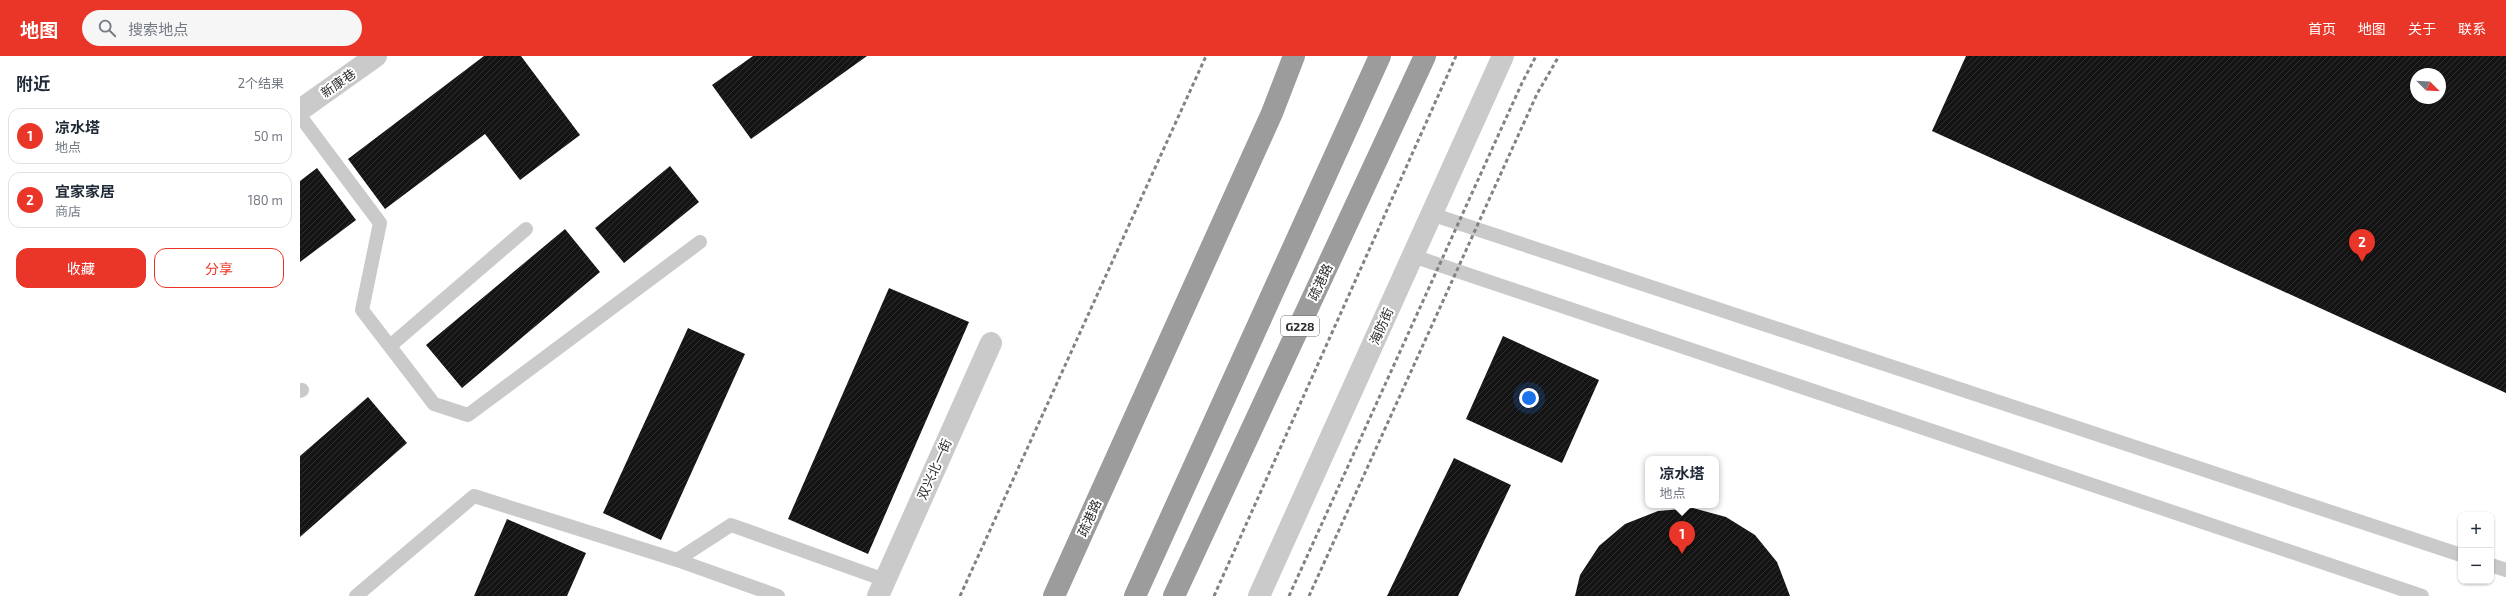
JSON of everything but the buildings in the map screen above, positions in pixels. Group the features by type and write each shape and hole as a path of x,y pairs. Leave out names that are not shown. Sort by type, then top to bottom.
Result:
{"highway":[{"path":"1272,113 1294,56"},
{"path":"1272,113 1302,56"},
{"path":"1136,596 1380,56"},
{"name":"疏港路","path":"1174,596 1425,56"},
{"name":"疏港路","path":"1054,596 1272,113"}],"street":[{"name":"新康巷","path":"300,110 376,56"},
{"name":"海防街","path":"1259,596 1503,56"},
{"name":"双兴北一街","path":"881,588 991,342"}],"lane":[{"path":"300,116 380,223 362,310 434,404 468,415 700,242"},
{"path":"1431,214 2458,554"},
{"path":"390,346 526,229"},
{"path":"1413,256 2422,596"},
{"path":"356,596 474,496 677,560 778,596"},
{"path":"677,560 732,525 881,588"},
{"path":"2494,566 2506,570"}],"railway":[{"path":"960,596 1206,56"},
{"path":"1214,596 1456,56"},
{"path":"1289,596 1522,83 1536,56"},
{"path":"1309,596 1537,94 1559,56"}],"place":[{"name":"宜家家居","path":"2362,262"},
{"name":"凉水塔","path":"1682,554"}]}
